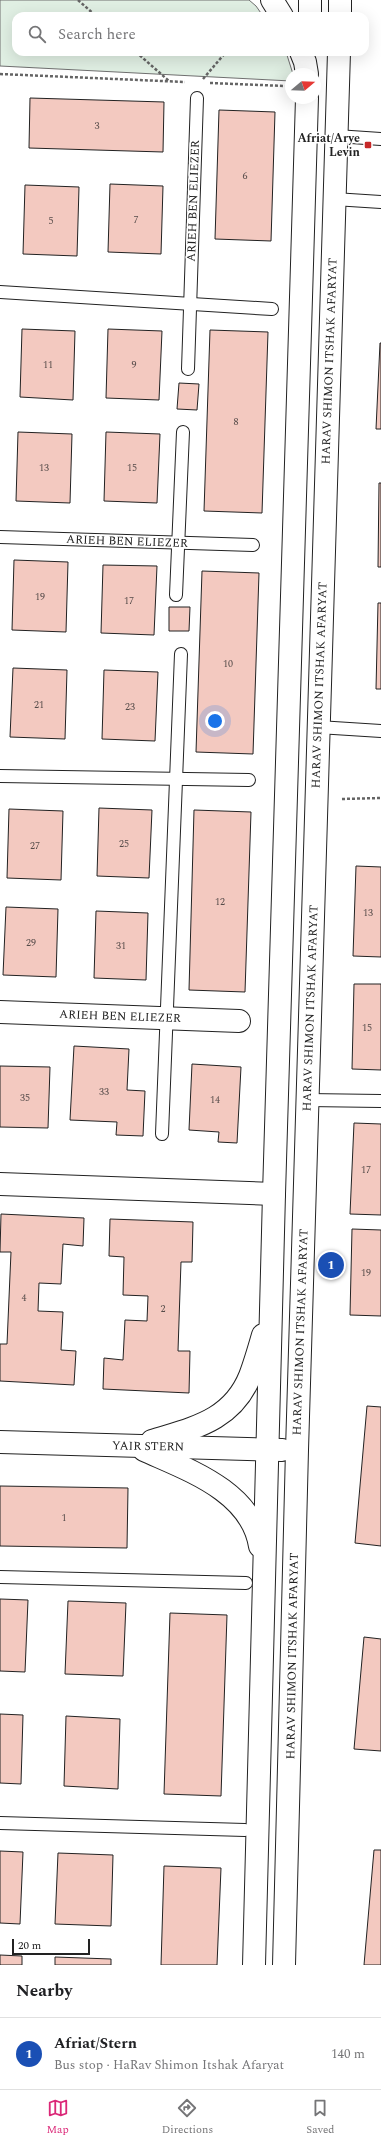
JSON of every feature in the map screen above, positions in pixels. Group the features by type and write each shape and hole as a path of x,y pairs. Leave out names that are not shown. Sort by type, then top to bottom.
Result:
{"street":[{"path":"272,0 280,12"},
{"path":"310,0 310,12"},
{"path":"340,0 340,12"},
{"path":"303,56 307,68"},
{"path":"308,56 308,68"},
{"name":"HARAV SHIMON ITSHAK AFARYAT","path":"284,1965 307,1100 339,56"},
{"path":"254,1965 274,1194 307,104"},
{"name":"ARIEH BEN ELIEZER","path":"0,1012 239,1021"},
{"path":"0,1184 274,1194"},
{"path":"135,1446 204,1424 218,1417 229,1408 240,1395 249,1377 271,1313"},
{"name":"YAIR STERN","path":"0,1442 297,1450"},
{"path":"135,1446 198,1475 237,1502 249,1519 259,1539 264,1568"}],"lane":[{"name":"ARIEH BEN ELIEZER","path":"188,369 197,98"},
{"path":"336,136 381,139"},
{"path":"334,199 381,202"},
{"path":"0,292 272,309"},
{"path":"176,595 183,432"},
{"name":"ARIEH BEN ELIEZER","path":"0,537 253,545"},
{"path":"162,1134 181,654"},
{"path":"318,727 381,731"},
{"path":"0,776 249,780"},
{"path":"307,1100 381,1101"},
{"path":"0,1577 246,1583"},
{"path":"0,1823 245,1830"}],"path":[{"path":"78,0 92,12"},
{"path":"141,56 169,81"},
{"path":"197,98 200,83 223,56"},
{"path":"0,74 285,87"},
{"path":"316,799 381,798"}],"green space":[{"path":"0,0 249,0 260,12 12,12 12,56 287,56 291,68 285,68 285,81 0,66"}],"building":[{"path":"30,98 164,102 163,152 29,148"},
{"path":"219,110 275,112 271,241 215,239"},
{"path":"110,184 163,186 161,254 108,252"},
{"path":"25,185 79,187 77,256 23,254"},
{"path":"22,329 75,331 73,400 20,397"},
{"path":"108,329 162,331 159,400 106,398"},
{"path":"210,330 268,332 262,513 204,511"},
{"path":"380,343 381,429 376,429"},
{"path":"179,383 199,384 197,410 177,409"},
{"path":"18,432 72,434 70,503 16,501"},
{"path":"106,432 160,434 157,503 104,501"},
{"path":"379,483 381,483 381,567 378,567"},
{"path":"14,560 68,562 66,632 12,630"},
{"path":"103,565 157,566 154,635 101,633"},
{"path":"202,571 259,573 253,754 196,752"},
{"path":"378,603 381,603 381,689 376,689"},
{"path":"169,607 190,607 189,631 169,631"},
{"path":"13,668 67,670 65,739 10,737"},
{"path":"104,670 158,672 155,741 102,739"},
{"path":"99,808 152,810 149,878 97,876"},
{"path":"9,809 63,811 61,880 7,878"},
{"path":"194,810 251,812 245,992 189,990"},
{"path":"356,866 381,867 381,957 353,956"},
{"path":"6,907 58,909 56,977 3,975"},
{"path":"96,911 148,913 146,980 94,978"},
{"path":"354,984 381,984 381,1070 352,1069"},
{"path":"74,1046 129,1049 127,1090 145,1091 143,1136 116,1135 117,1122 70,1120"},
{"path":"192,1064 241,1067 237,1143 218,1142 219,1132 189,1130"},
{"path":"0,1066 50,1067 48,1128 0,1127"},
{"path":"354,1123 381,1124 381,1215 350,1214"},
{"path":"1,1214 84,1218 83,1246 63,1244 61,1284 39,1283 38,1311 63,1312 61,1350 76,1351 74,1385 0,1381 0,1344 7,1344 11,1252 0,1252"},
{"path":"110,1219 193,1222 192,1262 181,1262 178,1351 190,1351 189,1393 103,1389 104,1358 123,1360 125,1320 147,1321 148,1296 123,1295 124,1257 109,1256"},
{"path":"352,1229 381,1230 381,1316 350,1315"},
{"path":"367,1406 381,1407 381,1546 355,1543"},
{"path":"0,1486 128,1488 127,1548 0,1546"},
{"path":"0,1599 28,1600 25,1672 0,1671"},
{"path":"68,1601 126,1603 123,1676 65,1674"},
{"path":"170,1613 227,1615 221,1796 164,1794"},
{"path":"364,1637 381,1639 381,1751 354,1749"},
{"path":"0,1714 23,1715 21,1784 0,1783"},
{"path":"66,1716 120,1719 118,1789 64,1786"},
{"path":"374,1850 381,1850 381,1965 364,1965"},
{"path":"0,1851 23,1852 20,1924 0,1923"},
{"path":"58,1853 113,1855 111,1926 55,1924"},
{"path":"164,1866 221,1868 217,1965 161,1965"},
{"path":"0,1955 22,1956 22,1965 0,1965"},
{"path":"55,1957 111,1959 111,1965 55,1965"}],"place":[{"name":"Afriat/Arye Levin","path":"368,145"},
{"name":"Afriat/Stern","path":"331,1265"}]}
